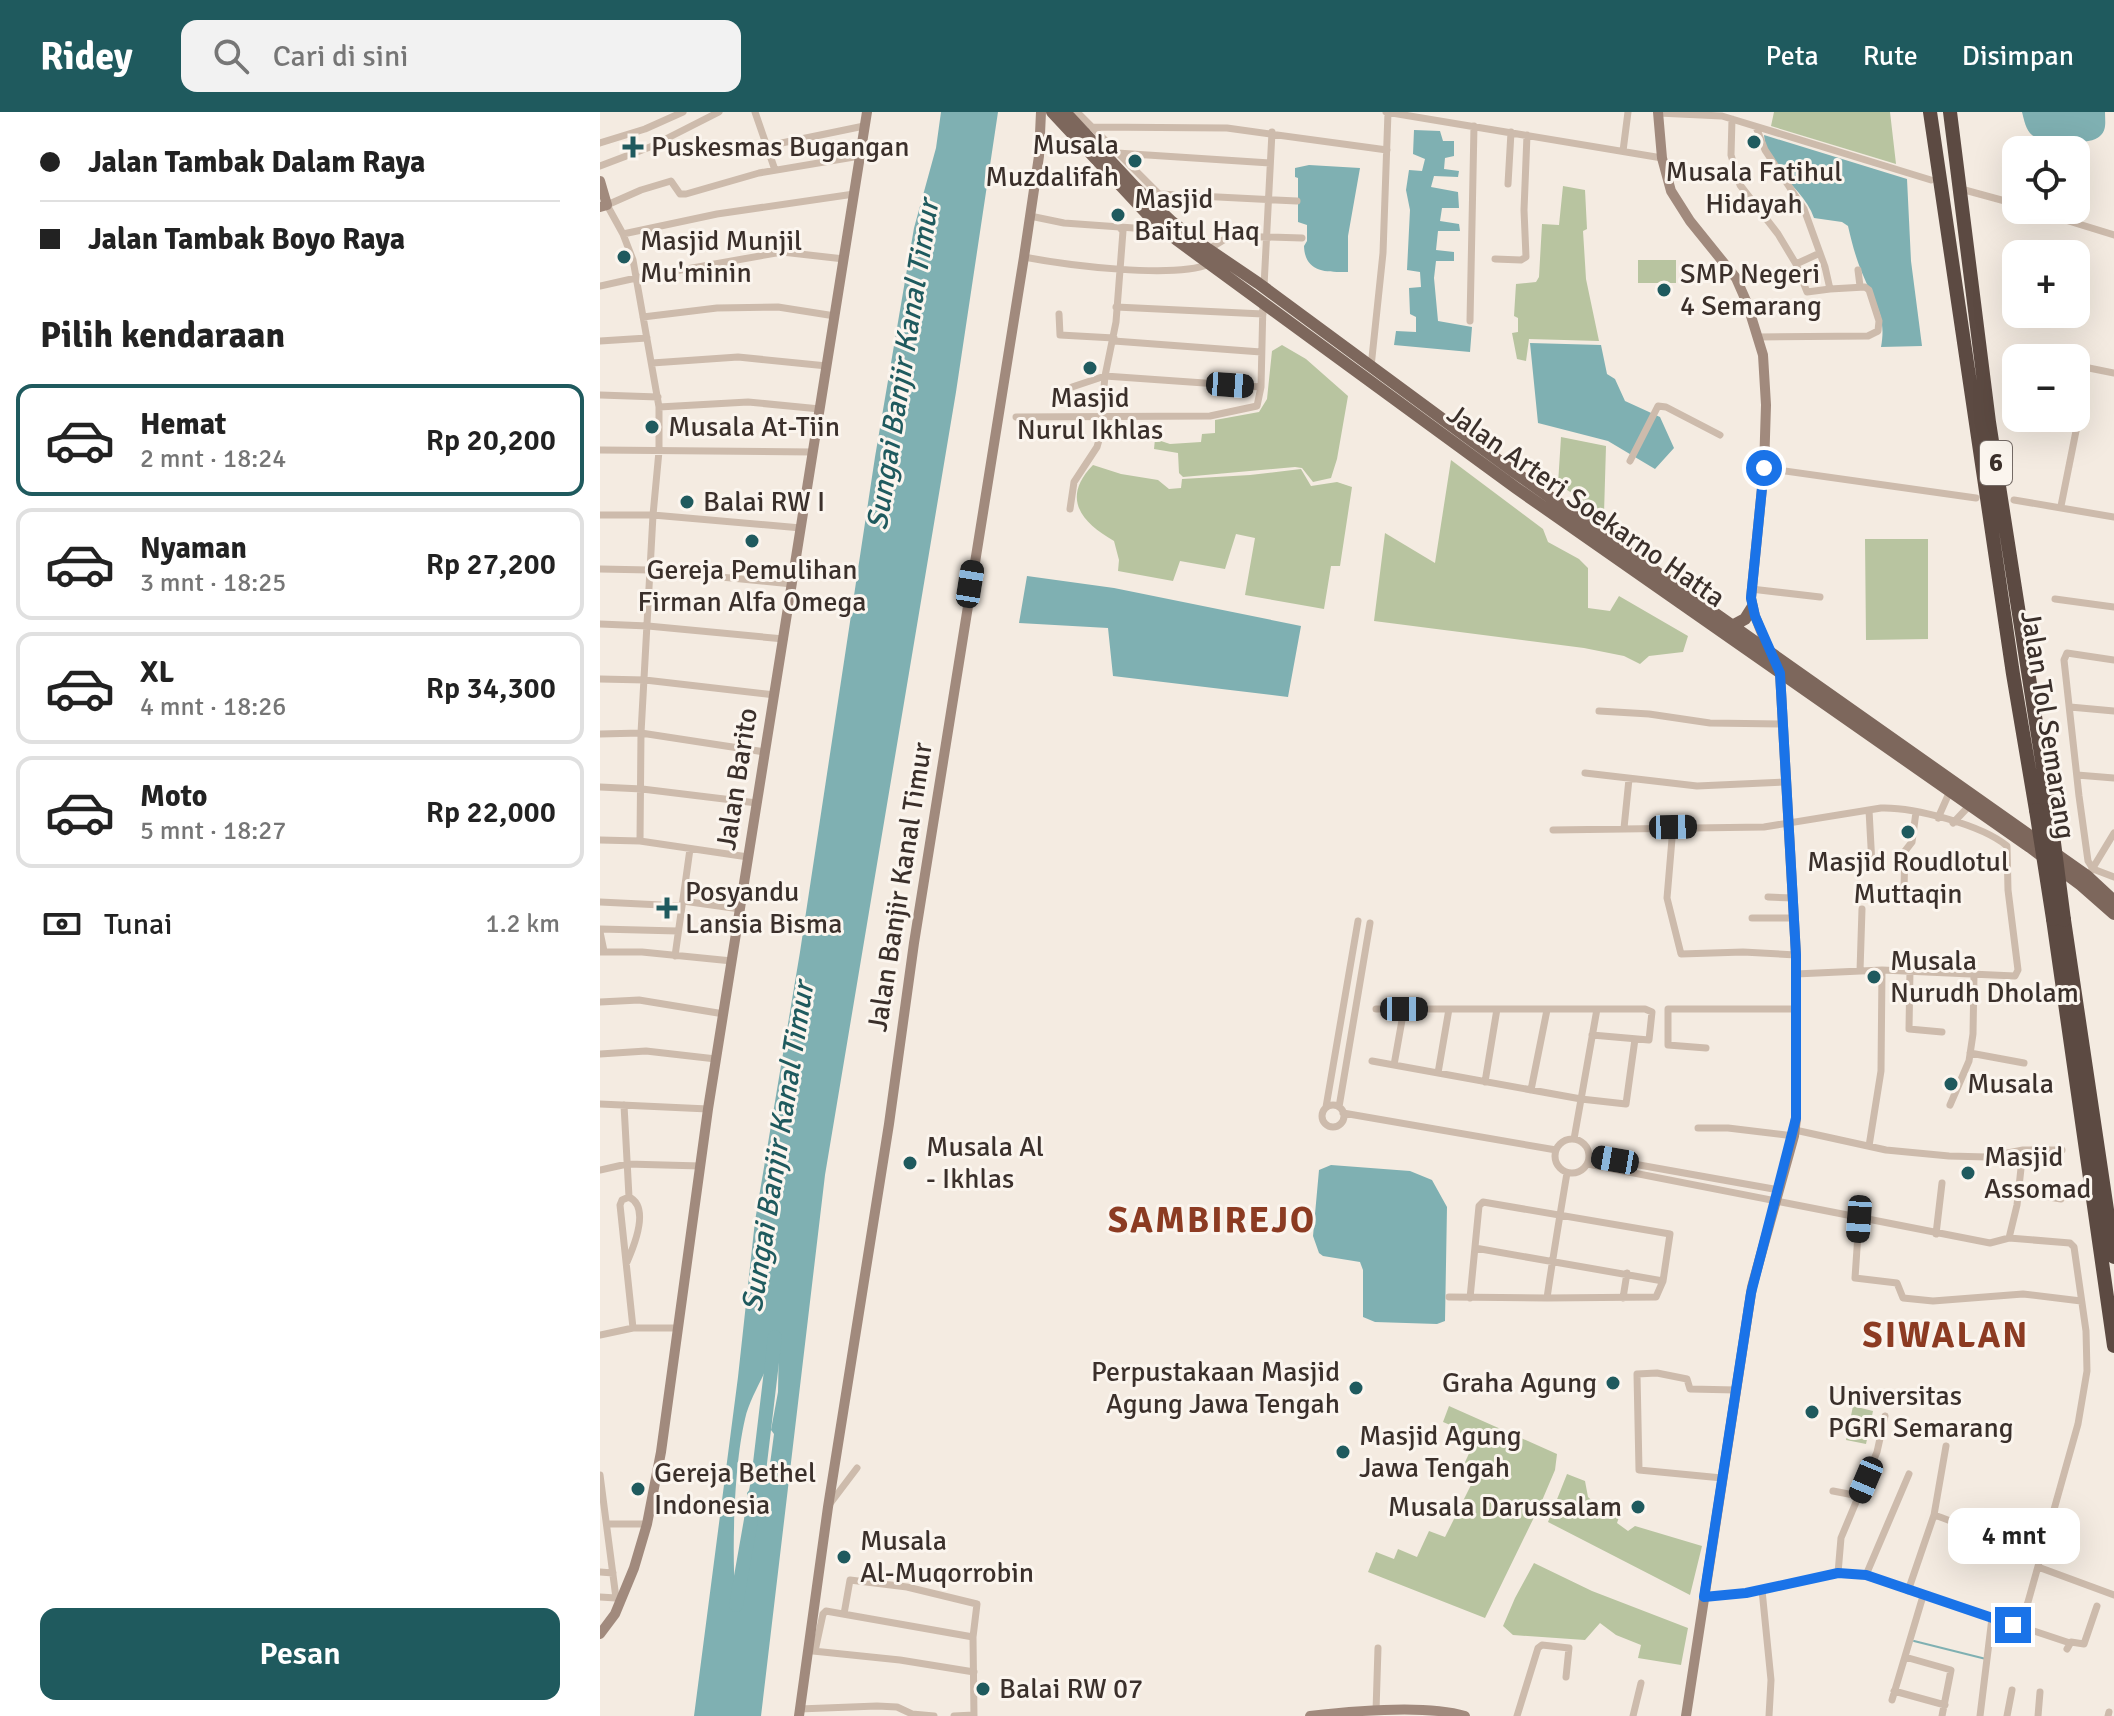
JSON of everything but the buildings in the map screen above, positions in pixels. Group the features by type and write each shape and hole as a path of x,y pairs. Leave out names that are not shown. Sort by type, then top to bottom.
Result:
{"highway":[{"name":"Jalan Tol Semarang","path":"1930,112 1997,569 2043,811"},
{"name":"Jalan Tol Semarang","path":"1950,112 2043,811 2114,1257"},
{"name":"Jalan Tol Semarang","path":"2059,919 2114,1346"}],"main road":[{"name":"Jalan Arteri Soekarno Hatta","path":"1052,112 1131,190 1209,249 1263,301 1371,367 1771,655 2090,872 2114,901"},
{"name":"Jalan Arteri Soekarno Hatta","path":"1065,112 1165,230 1478,460 2081,885 2114,914"},
{"path":"1732,626 1745,619 1752,608"}],"street":[{"path":"600,143 645,129 683,112"},
{"path":"600,166 650,147 719,112"},
{"path":"755,112 775,170"},
{"name":"Jalan Barito","path":"601,1631 618,1600 647,1524 661,1452 708,1109 867,112"},
{"name":"Jalan Banjir Kanal Timur","path":"799,1712 812,1651 828,1507 1024,257 1041,112"},
{"path":"1077,112 1154,192 1297,201"},
{"path":"1371,367 1383,253 1387,112 1662,158"},
{"path":"1623,151 1628,112"},
{"path":"1686,1716 1752,1287 1794,1133 1796,955 1780,673 1752,608 1751,589 1764,468 1766,405 1763,355 1741,287 1677,201 1667,181 1658,112 1722,114 1931,180"},
{"path":"1732,119 1731,155 1740,185 1778,234 1796,264 1807,292 1860,286 1869,290 1879,321 1879,329 1874,334 1848,338 1758,337"},
{"path":"767,146 864,126"},
{"path":"1470,321 1474,126"},
{"path":"1091,127 1227,128 1387,150"},
{"path":"1756,127 1776,170 1804,209 1830,289"},
{"path":"1016,417 1217,415 1257,406 1261,387 1265,237 1272,132"},
{"path":"1508,184 1511,132"},
{"path":"1495,259 1521,260 1526,257 1527,135"},
{"path":"1117,153 1270,163"},
{"path":"603,206 671,181 677,191 686,194 775,170 860,156"},
{"path":"600,181 603,206 623,234 633,260 659,407 659,451 641,733 640,841"},
{"path":"1961,189 2002,200"},
{"path":"623,234 717,214 854,194"},
{"path":"1030,216 1064,223 1165,230"},
{"path":"2078,224 2114,235"},
{"path":"1070,509 1075,478 1097,447 1105,376 1114,339 1123,231 1120,228"},
{"path":"1209,249 1227,237 1302,238"},
{"path":"600,286 782,252 844,259"},
{"path":"1796,264 1820,253"},
{"path":"1024,257 1120,268 1182,271 1212,263"},
{"path":"1858,270 1860,286"},
{"path":"1116,307 1263,301"},
{"path":"643,317 717,308 778,307 835,316"},
{"path":"1059,314 1060,335 1261,352"},
{"path":"600,341 647,338"},
{"path":"652,363 738,357 827,366"},
{"path":"2061,506 2079,416 2082,369 2114,373"},
{"path":"1072,387 1105,376 1261,387"},
{"path":"600,395 658,397"},
{"path":"659,407 748,402 820,409"},
{"path":"1630,461 1658,406 1666,407 1720,435"},
{"path":"600,450 813,452"},
{"path":"1764,468 1976,498"},
{"path":"2014,500 2114,517"},
{"path":"600,515 653,515 801,528"},
{"path":"600,569 650,570 792,584"},
{"path":"1751,589 1820,597"},
{"path":"2055,599 2114,607"},
{"path":"600,624 784,639"},
{"path":"2090,872 2064,670 2067,653 2114,660"},
{"path":"600,679 645,680 775,695"},
{"path":"2070,707 2114,711"},
{"path":"1599,711 1710,723 1783,724"},
{"path":"600,734 641,733 765,752"},
{"path":"1585,773 1697,786 1786,782"},
{"path":"2077,775 2114,778"},
{"path":"1624,828 1629,779"},
{"path":"600,787 757,803"},
{"path":"1938,818 1950,791"},
{"path":"1953,823 1970,805"},
{"path":"1553,830 1748,828 1897,808 1953,823 1991,837 2007,847 2008,890 2018,972 2014,976 1910,970 1796,974"},
{"path":"1869,810 1872,865"},
{"path":"1904,888 1905,851 1912,842 1916,812"},
{"path":"1673,827 1667,898 1681,954 1743,952 1796,955"},
{"path":"2090,872 2114,833"},
{"path":"600,840 640,841 748,857"},
{"path":"675,956 690,849"},
{"path":"2090,872 2114,877"},
{"path":"1768,897 1794,898"},
{"path":"600,902 740,909"},
{"path":"1860,971 1862,909"},
{"path":"1752,918 1795,918"},
{"path":"1358,921 1326,1107 1322,1113 1322,1120 1329,1127 1339,1125 1343,1120 1341,1110 1370,923"},
{"path":"678,931 600,930 602,952 732,961"},
{"path":"1869,1146 1881,1071 1882,970"},
{"path":"1910,970 1909,1029 1942,1032"},
{"path":"1950,1105 1966,1072 1970,1053 1974,975"},
{"path":"600,1002 639,1000 724,1014"},
{"path":"1376,1009 1650,1010 1649,1040 1592,1035"},
{"path":"1394,1065 1404,1009"},
{"path":"1438,1073 1449,1009"},
{"path":"1485,1082 1497,1009"},
{"path":"1574,1139 1597,1009"},
{"path":"1706,1048 1668,1045 1668,1009 1796,1009"},
{"path":"1531,1090 1547,1010"},
{"path":"1372,1061 1581,1099 1628,1103 1635,1039"},
{"path":"600,1054 646,1051 716,1059"},
{"path":"1970,1053 2024,1063"},
{"path":"600,1104 708,1109"},
{"path":"624,1105 629,1197"},
{"path":"1326,1107 1556,1150"},
{"path":"1698,1128 1794,1133 1949,1156 2062,1150"},
{"path":"1574,1139 1585,1145 1588,1160 1579,1172 1567,1173 1556,1164 1556,1150 1563,1141 1574,1139"},
{"path":"2009,1238 2019,1192 2023,1150"},
{"path":"1588,1160 1729,1191 1778,1195"},
{"path":"1588,1160 1731,1181 1859,1219 1936,1234 1990,1243 2009,1238 2070,1243 2077,1251 2087,1349 2083,1395 2078,1424 2019,1627"},
{"path":"600,1170 627,1164 701,1166"},
{"path":"1547,1298 1567,1173"},
{"path":"1729,1191 1731,1181"},
{"path":"1936,1234 1942,1183"},
{"path":"2019,1192 2061,1199"},
{"path":"629,1197 620,1202 633,1328"},
{"path":"626,1264 638,1230 639,1203 629,1197"},
{"path":"1449,1297 1470,1298 1623,1298 1656,1297 1663,1281 1670,1234 1483,1202 1479,1206 1470,1298"},
{"path":"1859,1219 1855,1278 1897,1283 1903,1298 1934,1301 2023,1294 2081,1301"},
{"path":"623,1229 638,1230"},
{"path":"1475,1248 1663,1281"},
{"path":"1623,1298 1627,1273"},
{"path":"600,1335 633,1328 678,1328"},
{"path":"1722,1478 1639,1470 1637,1374 1657,1373 1687,1379 1690,1389 1736,1390"},
{"path":"1838,1573 1841,1538 1877,1452 1885,1416"},
{"path":"1908,1591 1934,1515 1946,1446"},
{"path":"828,1507 857,1468"},
{"path":"1866,1575 1909,1474"},
{"path":"600,1479 618,1600 600,1597"},
{"path":"1833,1491 1859,1496"},
{"path":"1934,1515 1962,1524 2019,1555 2114,1595"},
{"path":"607,1524 647,1524"},
{"path":"600,1572 613,1573"},
{"path":"1704,1597 1762,1590 1838,1573 1866,1575 2068,1646 2084,1644 2097,1606"},
{"path":"844,1614 850,1580 907,1587 977,1604 973,1637 974,1716 954,1716"},
{"path":"1762,1590 1770,1667 1769,1716"},
{"path":"1923,1596 1893,1696 1945,1705"},
{"path":"973,1637 826,1611 812,1651 974,1672"},
{"path":"1980,1716 1992,1618"},
{"path":"1517,1716 1538,1648 1545,1644 1569,1648 1566,1677"},
{"path":"1376,1711 1378,1648"},
{"path":"1905,1657 1951,1670 1942,1716"},
{"path":"1633,1716 1641,1683"},
{"path":"2007,1716 2012,1690"},
{"path":"2038,1716 2040,1692"},
{"path":"799,1712 877,1706 897,1707 912,1714 934,1716"},
{"path":"1310,1716 1376,1711 1440,1712 1465,1716"}],"green space":[{"path":"1774,112 1890,112 1896,164 1771,126"},
{"path":"1563,186 1585,190 1587,229 1583,231 1586,279 1599,341 1529,339 1526,361 1517,359 1512,333 1518,332 1518,318 1514,316 1516,284 1536,282 1539,277 1542,224 1559,225"},
{"path":"1638,260 1676,260 1676,283 1638,283"},
{"path":"1282,345 1306,359 1348,396 1331,478 1313,482 1302,468 1295,467 1183,477 1179,473 1178,453 1154,449 1155,439 1170,444 1201,442 1202,434 1215,433 1215,420 1259,412 1267,399 1272,351"},
{"path":"1561,437 1606,446 1604,514 1558,484"},
{"path":"1451,460 1543,529 1548,542 1579,559 1588,568 1588,608 1610,611 1619,596 1688,636 1683,652 1649,656 1640,664 1624,656 1584,648 1374,621 1385,533 1435,563"},
{"path":"1093,465 1121,474 1158,480 1169,489 1181,488 1182,479 1301,469 1311,486 1337,482 1352,487 1340,566 1331,566 1324,609 1245,595 1255,538 1236,534 1225,569 1180,561 1173,581 1118,571 1119,560 1114,541 1092,526 1079,508 1078,488"},
{"path":"1865,539 1928,539 1928,639 1866,640"},
{"path":"1449,1406 1557,1454 1555,1470 1541,1503 1485,1618 1368,1572 1376,1552 1394,1559 1398,1549 1417,1557 1429,1531 1445,1537 1474,1479 1460,1473 1472,1447 1451,1437 1455,1427 1443,1422"},
{"path":"1853,1406 1873,1411 1866,1444 1846,1440"},
{"path":"1567,1474 1585,1481 1588,1497 1601,1509 1619,1517 1617,1523 1628,1531 1635,1526 1702,1546 1690,1595 1548,1522"},
{"path":"1534,1563 1592,1591 1688,1628 1681,1665 1638,1658 1641,1645 1616,1635 1600,1623 1585,1640 1513,1635 1503,1626"}],"water":[{"path":"941,112 998,112 956,392 825,1175 761,1716 694,1716 755,1221 800,952 875,457 914,228 936,148","holes":["775,1338 779,1341 778,1392 771,1430 774,1434 770,1464 747,1493 752,1532 743,1553 742,1586 735,1594 735,1506 741,1438 748,1409 770,1360"]},
{"path":"2022,112 2105,112 2102,134 2090,140 2090,136 2034,136"},
{"path":"1414,130 1440,131 1443,141 1454,141 1454,156 1445,158 1444,169 1459,171 1458,177 1434,176 1431,187 1458,192 1459,208 1442,208 1440,221 1459,224 1460,231 1438,231 1436,250 1454,252 1454,261 1436,261 1434,278 1438,321 1472,327 1470,352 1394,345 1396,331 1416,332 1416,317 1410,314 1409,288 1421,287 1420,272 1407,270 1410,210 1406,190 1409,170 1422,171 1425,159 1413,154"},
{"path":"1764,135 1907,179 1911,261 1922,346 1881,347 1881,317 1858,263 1848,226 1842,222 1814,218 1802,197 1772,159"},
{"path":"1309,165 1360,168 1348,236 1348,272 1318,269 1305,255 1307,225 1298,222 1298,178 1295,177 1295,168"},
{"path":"1530,343 1601,345 1607,374 1615,379 1625,401 1660,417 1674,448 1655,469 1608,441 1538,423"},
{"path":"1027,576 1114,588 1301,626 1288,697 1113,676 1108,628 1019,623"},
{"path":"1331,1165 1410,1171 1432,1180 1447,1207 1445,1321 1437,1324 1375,1322 1363,1317 1363,1270 1360,1262 1323,1256 1313,1236 1319,1170"}],"waterway":[{"name":"Sungai Banjir Kanal Timur","path":"736,1605 758,1480 775,1337"},
{"path":"1914,1641 1986,1659"}],"place":[{"name":"Musala Fatihul Hidayah","path":"1754,142"},
{"name":"Puskesmas Bugangan","path":"633,147"},
{"name":"Musala Muzdalifah","path":"1135,161"},
{"name":"Masjid Baitul Haq","path":"1118,215"},
{"name":"Masjid Munjil Mu'minin","path":"624,257"},
{"name":"SMP Negeri 4 Semarang","path":"1664,290"},
{"name":"Masjid Nurul Ikhlas","path":"1090,368"},
{"name":"Musala At-Tiin","path":"652,427"},
{"name":"Balai RW I","path":"687,502"},
{"name":"Gereja Pemulihan Firman Alfa Omega","path":"752,541"},
{"name":"Masjid Roudlotul Muttaqin","path":"1908,832"},
{"name":"Posyandu Lansia Bisma","path":"667,908"},
{"name":"Musala Nurudh Dholam","path":"1874,977"},
{"name":"Musala","path":"1951,1084"},
{"name":"Musala Al - Ikhlas","path":"910,1163"},
{"name":"Masjid Assomad","path":"1968,1173"},
{"name":"Graha Agung","path":"1613,1383"},
{"name":"Perpustakaan Masjid Agung Jawa Tengah","path":"1356,1388"},
{"name":"Universitas PGRI Semarang","path":"1812,1412"},
{"name":"Masjid Agung Jawa Tengah","path":"1343,1452"},
{"name":"Gereja Bethel Indonesia","path":"638,1489"},
{"name":"Musala Darussalam","path":"1638,1507"},
{"name":"Musala Al-Muqorrobin","path":"844,1557"},
{"name":"Balai RW 07","path":"983,1689"}],"district":[{"name":"SAMBIREJO","path":"1212,1220"},
{"name":"SIWALAN","path":"1946,1335"}],"route":[{"path":"1764,468 1751,598 1755,616 1780,673 1796,955 1796,1118 1794,1136 1751,1293 1704,1597 1746,1593 1848,1573 1866,1575 2013,1625"}]}
